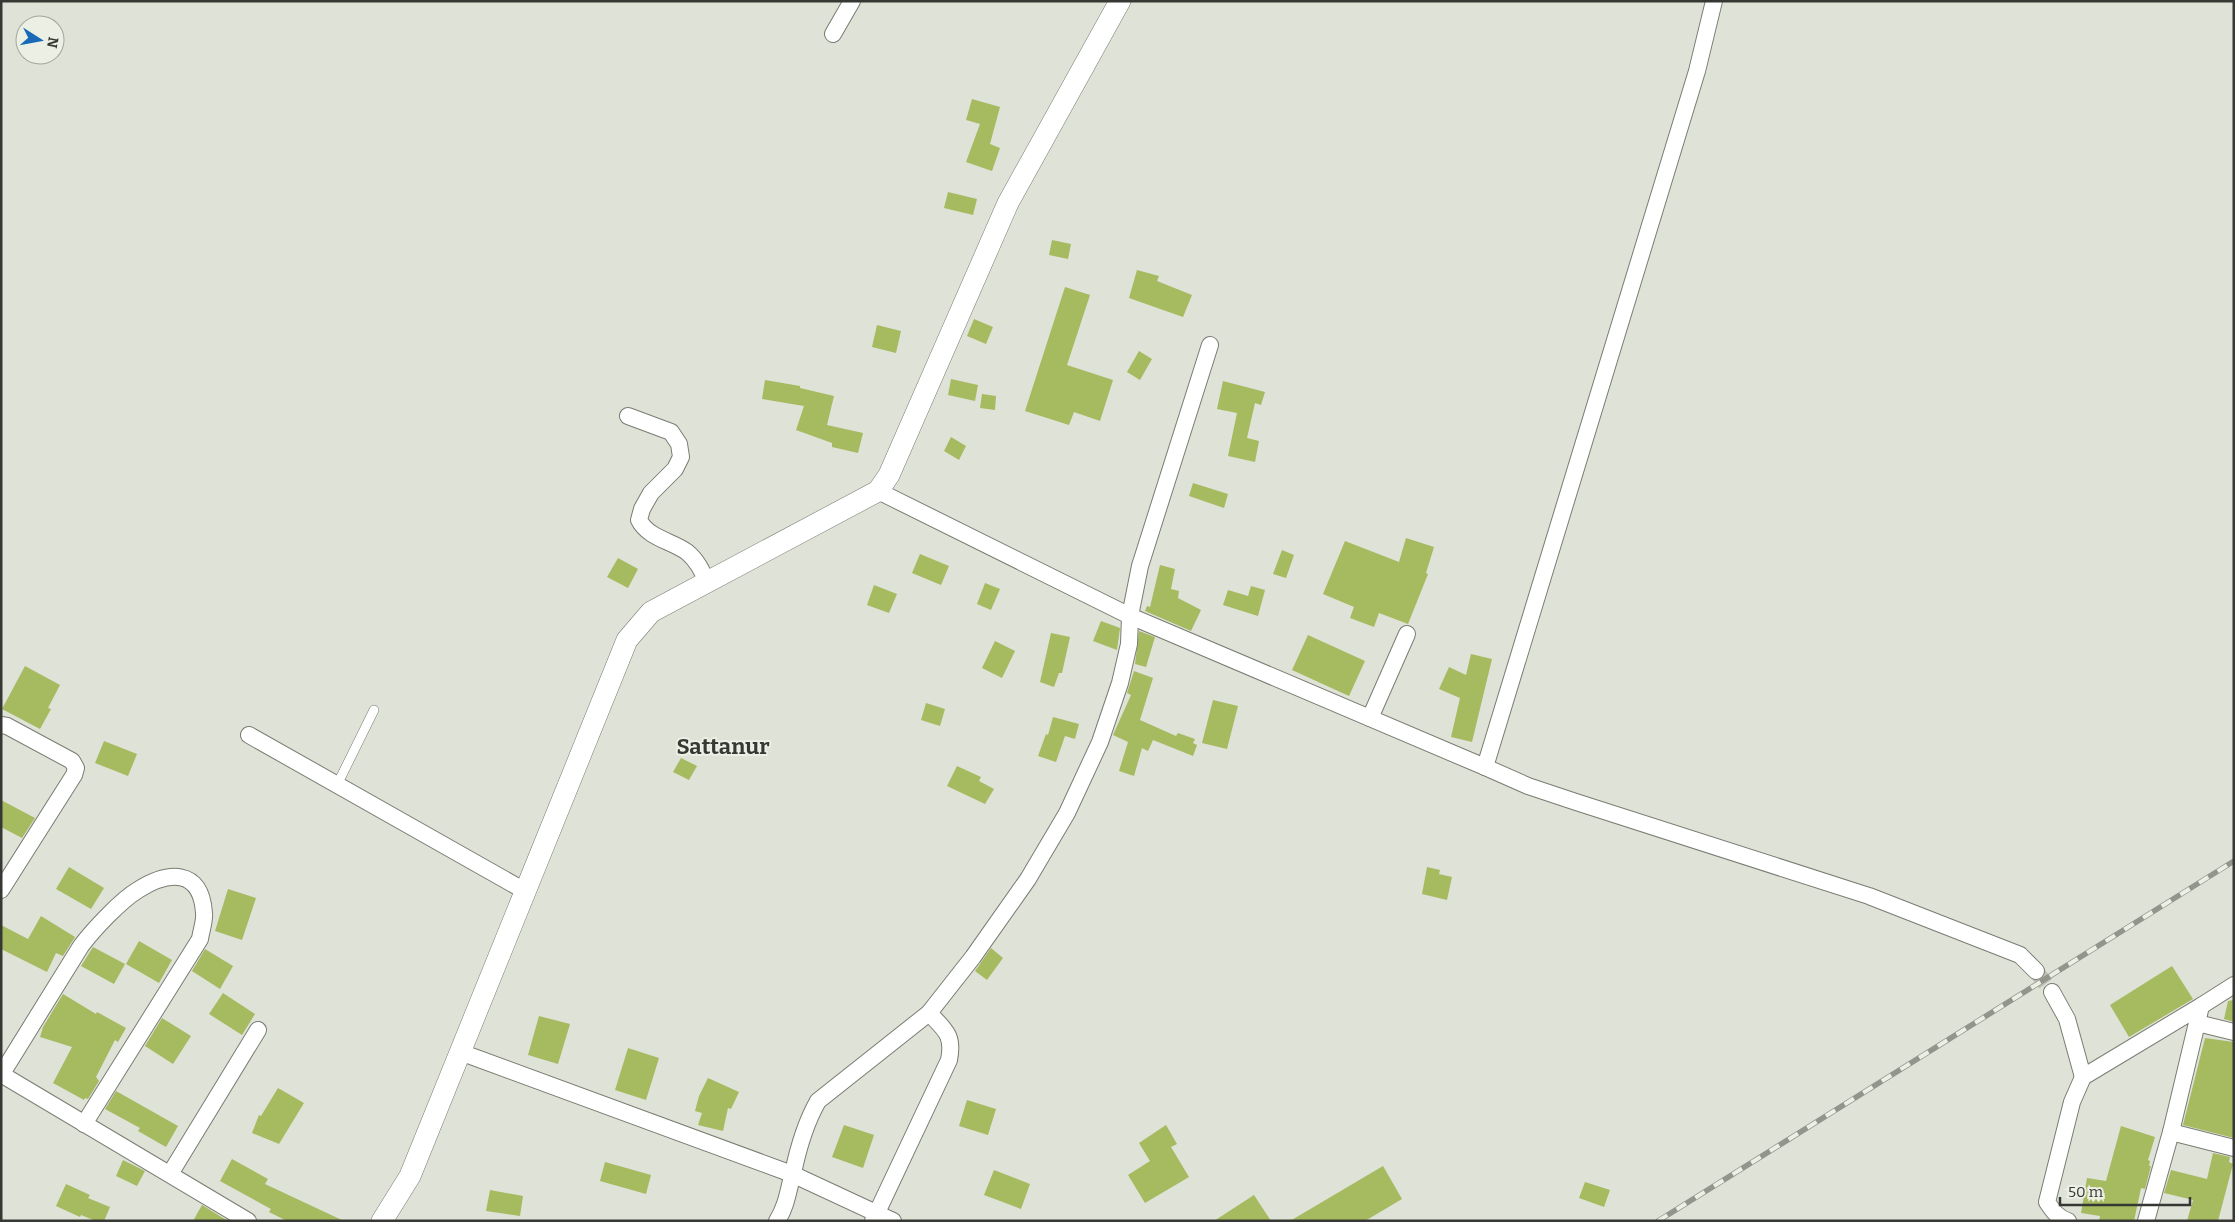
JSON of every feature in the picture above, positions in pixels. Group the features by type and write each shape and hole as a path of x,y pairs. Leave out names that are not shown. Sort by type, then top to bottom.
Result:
{"street":[{"path":"833,34 852,1"},
{"path":"382,1221 410,1176 627,640 651,612 878,491 889,475 1008,203 1120,1"},
{"path":"1485,767 1697,71 1714,1"},
{"path":"777,1221 785,1208 789,1196 792,1174 809,1116 818,1101 929,1012 973,957 1028,879 1067,813 1100,742 1120,683 1129,644 1130,616 1140,566 1210,345"},
{"path":"628,416 671,432 679,444 681,457 675,469 651,493 642,509 639,520 641,525 643,529 687,553 698,564 707,582"},
{"path":"878,491 1130,616 1528,786 1869,896 2020,955 2036,971"},
{"path":"1370,718 1407,634"},
{"path":"1,725 7,726 72,761 76,768 74,775 1,890"},
{"path":"249,735 525,891"},
{"path":"84,1124 200,939 204,914 202,899 189,879 178,876 156,881 137,890 92,931 80,946 2,1075 84,1124 170,1174 248,1221"},
{"path":"2068,1221 2054,1212 2047,1202 2072,1102 2083,1077 2234,985"},
{"path":"2052,992 2067,1019 2083,1077"},
{"path":"2146,1221 2171,1132 2201,1006"},
{"path":"875,1217 949,1060 950,1038 929,1012"},
{"path":"2197,1023 2234,1032"},
{"path":"170,1174 258,1030"},
{"path":"460,1052 792,1174 875,1217 893,1221"},
{"path":"2171,1132 2234,1148"}],"lane":[{"path":"337,785 374,710"}],"building":[{"path":"972,99 1000,107 990,144 1000,148 992,171 966,162 980,124 966,120"},
{"path":"948,192 977,199 973,215 944,208"},
{"path":"1052,240 1071,244 1068,259 1049,255"},
{"path":"1137,270 1159,276 1157,281 1192,295 1183,317 1129,298"},
{"path":"1065,287 1090,295 1067,365 1113,380 1100,421 1074,412 1069,425 1025,411"},
{"path":"974,319 993,327 986,344 967,336"},
{"path":"877,325 901,331 896,353 872,347"},
{"path":"1139,351 1152,359 1140,380 1127,372"},
{"path":"951,379 978,385 975,401 948,395"},
{"path":"765,380 800,386 800,388 834,396 827,425 863,433 858,453 832,447 832,443 796,430 804,406 762,399"},
{"path":"1223,381 1265,392 1261,405 1255,403 1247,438 1259,441 1255,462 1228,456 1237,413 1217,409"},
{"path":"982,394 996,396 995,410 980,408"},
{"path":"951,437 966,446 959,460 944,451"},
{"path":"1193,483 1228,494 1224,508 1189,496"},
{"path":"1406,538 1434,547 1426,573 1428,574 1408,624 1379,613 1374,627 1350,618 1354,607 1323,594 1345,541 1399,562"},
{"path":"1282,550 1294,555 1286,578 1273,574"},
{"path":"920,554 949,566 941,585 912,573"},
{"path":"618,558 638,569 628,588 607,577"},
{"path":"1160,565 1175,569 1171,589 1179,591 1178,598 1201,610 1191,631 1145,611 1147,606 1150,607"},
{"path":"985,583 1000,589 991,610 977,604"},
{"path":"874,585 897,594 889,613 867,605"},
{"path":"1251,586 1265,590 1258,616 1223,605 1228,590 1248,596"},
{"path":"1101,621 1120,628 1117,650 1093,641"},
{"path":"1139,631 1155,637 1146,667 1135,664"},
{"path":"1051,633 1070,637 1062,673 1059,673 1054,687 1040,682"},
{"path":"1308,635 1365,661 1349,696 1292,670"},
{"path":"995,641 1015,651 1002,678 982,668"},
{"path":"1471,654 1492,659 1472,742 1451,737 1460,698 1439,689 1449,667 1466,675"},
{"path":"25,666 60,685 48,708 51,709 40,729 2,709"},
{"path":"1134,671 1153,678 1140,720 1176,736 1178,733 1195,739 1193,743 1197,745 1193,756 1153,740 1148,751 1142,748 1134,776 1119,771 1128,742 1113,735 1131,695 1127,693"},
{"path":"1213,700 1238,706 1227,749 1202,743"},
{"path":"926,703 945,709 940,726 921,720"},
{"path":"1053,717 1079,724 1075,739 1065,736 1056,762 1038,756 1046,734 1048,735"},
{"path":"104,741 137,754 128,776 95,763"},
{"path":"681,758 697,766 689,780 673,772"},
{"path":"957,766 981,777 979,781 994,789 985,804 947,786"},
{"path":"1,800 35,818 22,838 1,827"},
{"path":"69,867 104,888 91,909 56,889"},
{"path":"1427,867 1440,870 1439,874 1452,877 1447,900 1422,894"},
{"path":"228,889 256,898 242,940 215,931"},
{"path":"41,916 75,937 63,956 56,953 47,972 1,949 1,925 28,939"},
{"path":"139,941 172,960 159,983 126,964"},
{"path":"93,947 125,964 114,984 81,966"},
{"path":"991,948 1003,958 987,980 975,971"},
{"path":"205,949 233,966 220,989 192,971"},
{"path":"2172,966 2193,999 2129,1037 2110,1005"},
{"path":"223,993 255,1014 242,1035 209,1014"},
{"path":"63,994 96,1014 97,1012 126,1028 118,1042 115,1040 96,1077 99,1081 88,1099 85,1098 84,1100 53,1083 72,1047 40,1037 43,1027"},
{"path":"2234,1000 2234,1022 2224,1019 2228,1001"},
{"path":"539,1016 570,1024 558,1064 528,1055"},
{"path":"162,1018 191,1036 173,1064 145,1046"},
{"path":"2205,1038 2234,1042 2234,1138 2183,1125"},
{"path":"628,1048 659,1058 646,1100 615,1090"},
{"path":"708,1078 739,1092 731,1109 728,1108 723,1131 698,1125 702,1113 695,1111 699,1096"},
{"path":"278,1088 304,1103 279,1144 252,1133 259,1115 261,1116"},
{"path":"116,1091 178,1126 166,1147 138,1131 140,1128 105,1109"},
{"path":"967,1100 996,1109 988,1135 959,1126"},
{"path":"844,1125 874,1135 863,1168 832,1157"},
{"path":"1166,1125 1177,1144 1171,1147 1189,1177 1145,1203 1128,1175 1150,1161 1139,1143"},
{"path":"2121,1126 2155,1137 2148,1160 2150,1161 2149,1166 2151,1166 2145,1189 2141,1188 2134,1221 2099,1221 2100,1216 2081,1213 2087,1178 2106,1181"},
{"path":"2213,1153 2230,1157 2229,1162 2233,1164 2218,1221 2187,1221 2193,1200 2164,1193 2171,1170 2207,1179"},
{"path":"232,1159 268,1179 265,1184 344,1221 287,1221 269,1212 271,1209 220,1181"},
{"path":"123,1160 145,1171 137,1186 116,1176"},
{"path":"605,1162 651,1175 646,1194 600,1181"},
{"path":"1383,1166 1402,1199 1365,1221 1290,1221"},
{"path":"994,1170 1030,1184 1021,1209 984,1195"},
{"path":"1585,1182 1610,1190 1604,1207 1579,1198"},
{"path":"66,1184 90,1195 88,1198 110,1207 104,1221 96,1221 81,1215 80,1217 56,1206"},
{"path":"490,1190 523,1196 520,1216 486,1211"},
{"path":"1254,1195 1271,1221 1214,1221"},
{"path":"202,1205 228,1221 193,1221"}],"tunnel":[{"path":"2036,971 2052,992"}],"railway":[{"path":"1658,1221 2234,861"}],"district":[{"name":"Sattanur","path":"723,746"}]}
